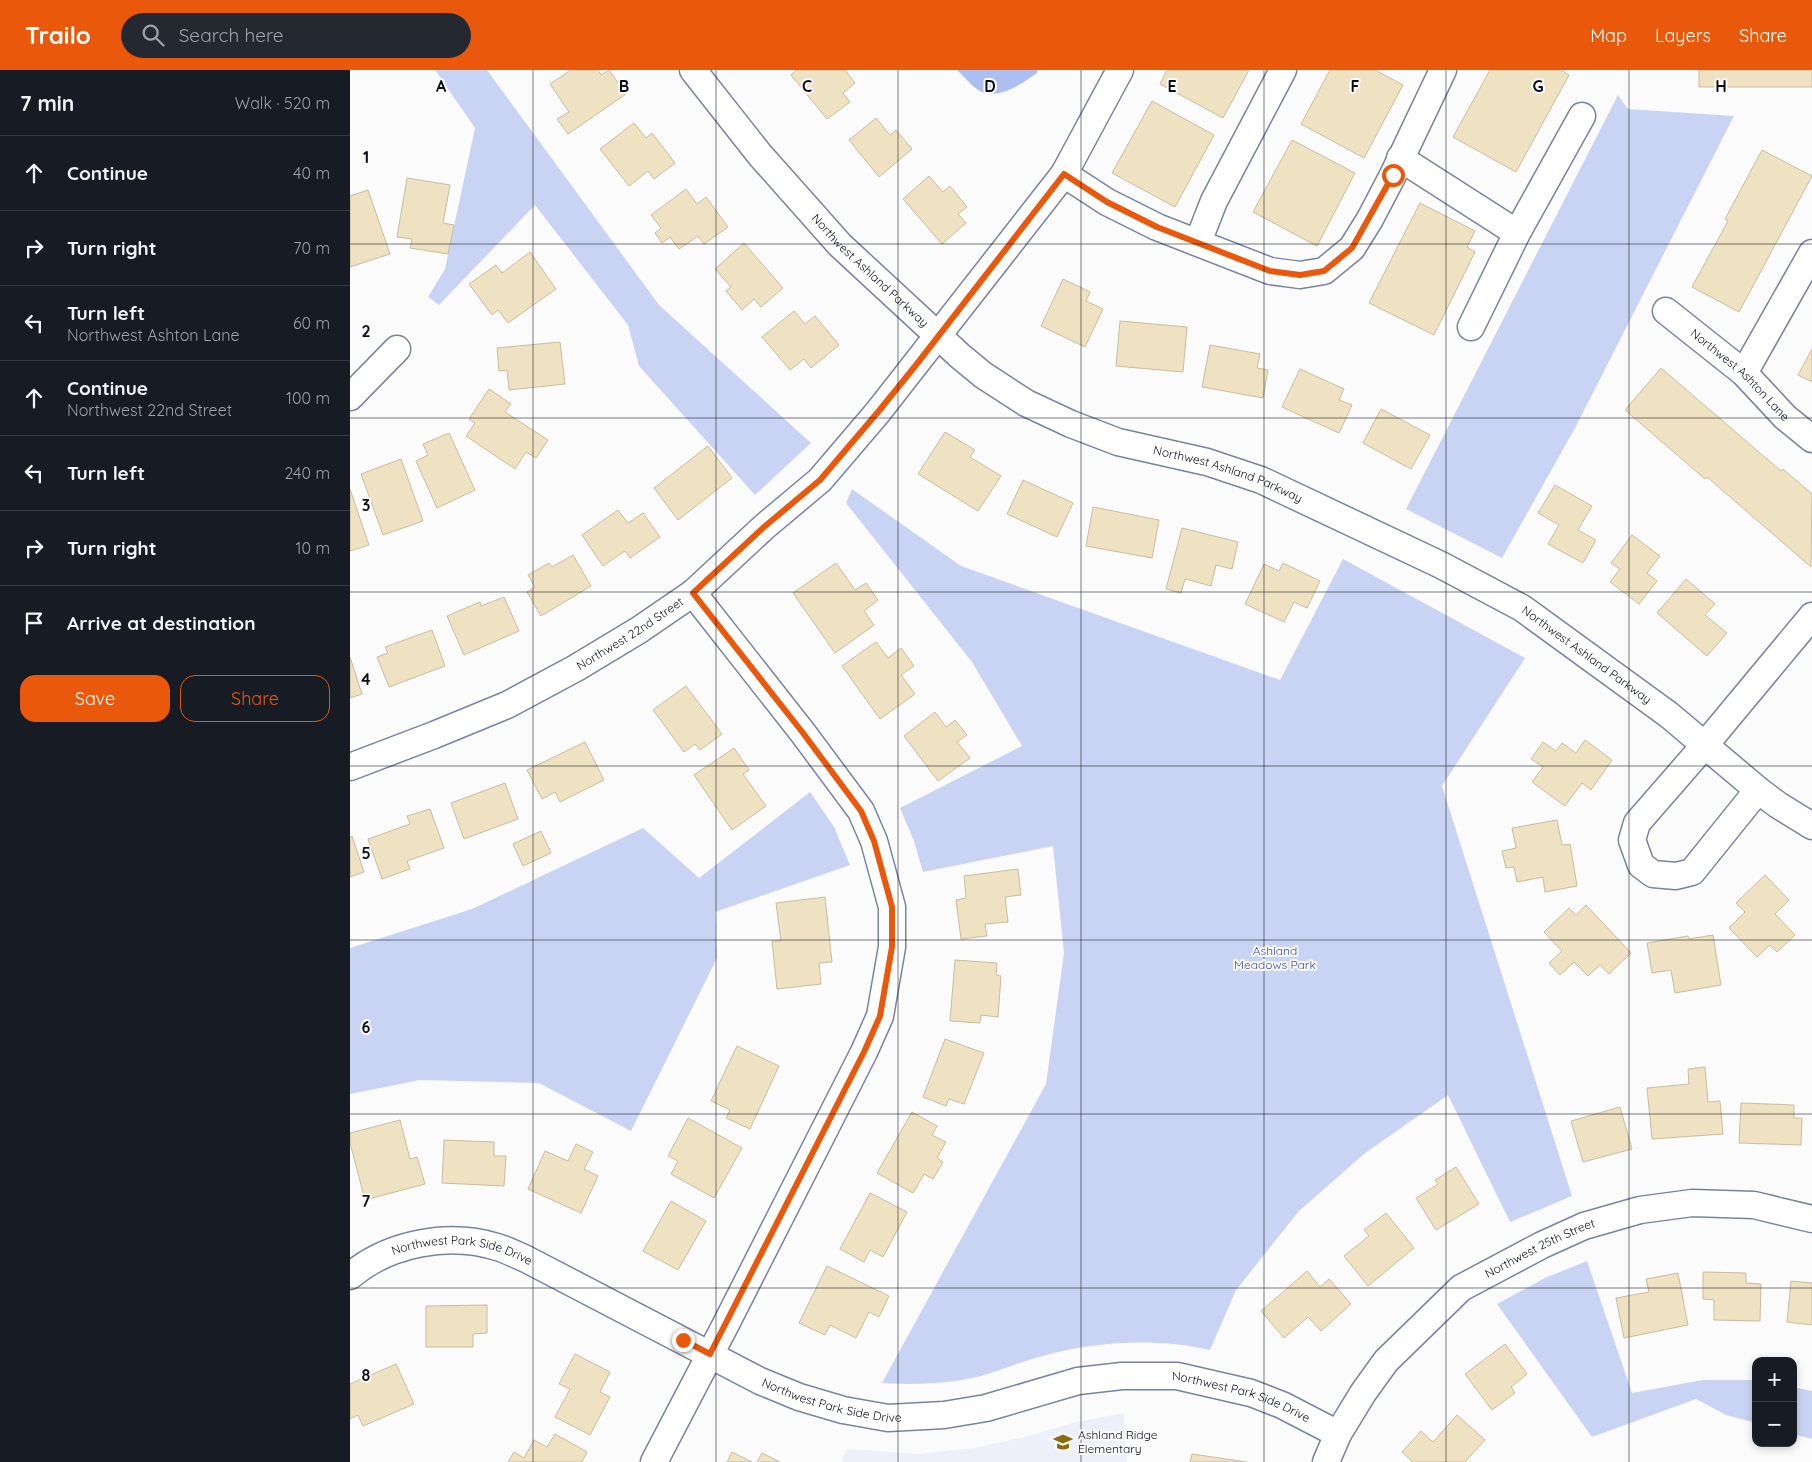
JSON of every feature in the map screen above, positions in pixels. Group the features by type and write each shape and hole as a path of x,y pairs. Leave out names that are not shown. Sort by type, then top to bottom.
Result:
{"street":[{"name":"Northwest Ashland Parkway","path":"693,70 760,155 840,245 938,337 983,375 1026,403 1071,424 1118,442 1207,462 1261,480 1441,565 1522,608 1669,715 1758,790 1812,826"},
{"path":"938,337 1064,174 1120,70"},
{"path":"1198,242 1214,201 1283,70"},
{"path":"1064,174 1107,202 1157,227 1270,271 1300,275 1324,271 1352,248 1374,210 1443,70"},
{"path":"1471,327 1517,233 1582,116"},
{"path":"1400,158 1517,233"},
{"path":"1744,373 1812,253"},
{"name":"Northwest Ashton Lane","path":"1666,311 1744,373 1785,418 1812,440"},
{"name":"Northwest 22nd Street","path":"350,767 434,736 507,705 576,668 639,630 693,593 764,527 820,480 938,337"},
{"path":"350,397 397,349"},
{"path":"654,1462 860,1060 880,1016 892,947 892,907 874,841 861,811 803,733 693,593"},
{"path":"1758,790 1692,872 1676,876 1653,874 1641,865 1632,840 1637,823 1812,616"},
{"name":"Northwest 25th Street","path":"1326,1462 1338,1434 1363,1393 1386,1361 1461,1288 1542,1245 1584,1226 1640,1210 1692,1203 1754,1205 1812,1219"},
{"name":"Northwest Park Side Drive","path":"350,1276 382,1256 411,1245 467,1241 497,1247 526,1259 760,1381 799,1398 843,1410 888,1418 944,1415 986,1408 1078,1381 1122,1376 1177,1376 1250,1393 1282,1405 1338,1434"}],"shaded area":[{"path":"957,70 1037,70 1037,73 1006,91 992,94 978,90"},
{"name":"Ashland Ridge Elementary","path":"1124,1413 1127,1462 841,1462 847,1449 917,1454 974,1448 1025,1437 1076,1422"}],"green space":[{"path":"435,70 487,70 659,305 811,443 755,495 639,366 628,325 535,205 439,305 428,297 445,269 475,128"},
{"path":"1618,95 1628,109 1734,116 1575,428 1502,558 1406,509"},
{"name":"Ashland Meadows Park","path":"852,489 961,566 1280,680 1343,559 1525,658 1442,786 1572,1196 1510,1222 1448,1095 1364,1154 1299,1211 1236,1290 1210,1350 1169,1344 1105,1344 1063,1351 1027,1360 969,1379 932,1383 882,1383 1046,1084 1064,953 1053,846 923,872 914,841 900,808 1022,746 972,662 846,503"},
{"path":"810,792 834,827 850,865 715,912 717,958 631,1131 539,1083 420,1080 350,1094 350,948 472,909 643,828 699,878"},
{"path":"1587,1261 1632,1393 1703,1380 1752,1380 1752,1422 1726,1415 1696,1399 1592,1437 1497,1304 1545,1278"},
{"path":"1797,1388 1812,1391 1812,1439 1797,1435"}],"building":[{"path":"571,70 598,70 601,75 609,70 626,94 568,134 557,119 569,112 550,84"},
{"path":"796,70 845,70 855,83 843,93 850,102 827,119 791,75"},
{"path":"1167,70 1249,70 1223,118 1160,84"},
{"path":"1330,70 1375,70 1403,85 1364,158 1301,124"},
{"path":"1490,70 1561,70 1569,75 1516,172 1453,137"},
{"path":"1699,70 1812,70 1812,87 1699,87"},
{"path":"1152,101 1214,135 1175,207 1112,173"},
{"path":"876,118 890,135 896,130 912,149 879,177 849,140"},
{"path":"634,123 646,138 652,133 675,163 654,179 648,171 629,186 600,149"},
{"path":"1292,140 1355,173 1317,246 1253,212"},
{"path":"1762,150 1812,176 1739,312 1692,287 1728,221 1725,219"},
{"path":"929,176 943,192 950,186 967,207 958,214 966,223 942,244 903,199"},
{"path":"407,178 450,185 443,223 454,225 448,254 410,248 412,239 397,237"},
{"path":"686,189 697,204 706,197 728,227 704,244 698,236 679,249 670,237 662,243 655,233 661,228 651,215"},
{"path":"368,190 390,254 350,267 350,196"},
{"path":"1420,203 1475,231 1467,247 1475,252 1434,335 1369,303"},
{"path":"744,243 783,288 761,307 754,299 742,310 726,291 731,287 715,269"},
{"path":"530,252 556,289 508,323 498,310 492,315 469,284 496,265 502,273"},
{"path":"1063,279 1090,292 1086,301 1103,309 1085,347 1041,326"},
{"path":"794,311 805,324 815,316 839,345 811,368 804,359 790,370 762,337"},
{"path":"1120,321 1187,327 1183,372 1116,366"},
{"path":"560,342 565,384 509,390 507,370 499,371 497,348"},
{"path":"1210,345 1260,354 1257,368 1268,370 1263,398 1202,387"},
{"path":"1812,349 1812,382 1798,375"},
{"path":"1661,368 1781,471 1783,469 1812,494 1811,567 1707,477 1705,479 1625,410"},
{"path":"1300,369 1344,389 1339,400 1352,405 1339,433 1282,407"},
{"path":"489,389 511,404 505,412 548,440 536,458 526,452 515,469 466,436 475,423 469,419"},
{"path":"1381,409 1430,435 1411,469 1363,443"},
{"path":"945,432 975,450 970,457 1001,476 978,511 918,474"},
{"path":"449,433 475,490 437,508 416,461 428,455 423,444"},
{"path":"708,446 732,478 678,520 654,488"},
{"path":"401,459 423,521 383,535 361,474"},
{"path":"1023,480 1073,503 1057,537 1007,514"},
{"path":"1555,485 1592,506 1578,530 1596,540 1583,563 1548,544 1559,525 1538,513"},
{"path":"350,489 369,545 350,551"},
{"path":"1093,507 1159,520 1152,558 1086,546"},
{"path":"618,510 628,523 643,513 660,537 630,558 625,551 603,566 582,535"},
{"path":"1182,528 1238,542 1232,569 1216,565 1211,586 1185,579 1181,593 1166,589"},
{"path":"1632,535 1660,556 1647,573 1657,581 1639,604 1610,582 1620,569 1611,563"},
{"path":"573,555 591,586 541,616 527,592 535,587 528,575 549,563 552,567"},
{"path":"836,563 855,590 866,583 878,600 864,611 874,625 835,653 793,593"},
{"path":"1283,563 1320,581 1307,608 1294,602 1284,622 1245,604 1264,564 1279,571"},
{"path":"1686,579 1715,604 1705,615 1727,633 1707,656 1657,613"},
{"path":"504,597 519,631 464,655 447,616 480,602 481,606"},
{"path":"432,630 445,666 389,687 377,657 388,653 385,647"},
{"path":"876,642 888,658 901,648 914,666 901,675 915,694 880,719 842,666"},
{"path":"350,657 362,694 350,698"},
{"path":"686,686 722,734 700,750 695,744 684,752 653,710"},
{"path":"935,712 946,727 955,720 967,735 957,742 970,758 938,781 904,736"},
{"path":"1585,740 1612,760 1591,790 1582,783 1565,806 1532,782 1543,767 1531,759 1543,742 1556,751 1562,743 1576,753"},
{"path":"585,742 604,780 560,802 555,792 542,799 527,770"},
{"path":"734,748 749,770 743,774 766,806 732,830 694,775"},
{"path":"505,783 518,819 464,839 451,803"},
{"path":"430,809 444,848 407,861 410,869 382,879 368,839 410,824 407,816"},
{"path":"1557,820 1562,845 1570,844 1577,886 1545,892 1543,877 1517,882 1514,867 1506,868 1502,851 1516,848 1512,828"},
{"path":"541,831 551,853 523,866 513,844"},
{"path":"352,836 364,872 350,877 350,837"},
{"path":"1018,869 1021,895 1005,897 1008,922 985,924 987,936 961,939 956,900 966,898 964,876"},
{"path":"1765,875 1789,900 1775,914 1795,935 1777,952 1770,945 1757,957 1729,928 1745,912 1736,903"},
{"path":"825,897 832,962 819,963 821,984 777,989 772,941 781,941 776,903"},
{"path":"1586,905 1631,953 1609,974 1600,965 1588,976 1574,962 1560,975 1549,963 1562,951 1544,932 1569,908 1576,915"},
{"path":"1713,935 1721,985 1675,993 1671,970 1652,973 1647,943 1688,936 1689,939"},
{"path":"955,960 997,963 996,975 1001,976 998,1017 981,1015 980,1023 950,1021"},
{"path":"945,1039 984,1053 964,1104 949,1099 946,1106 923,1097"},
{"path":"737,1046 779,1066 750,1129 726,1118 730,1110 711,1101"},
{"path":"1705,1067 1708,1102 1720,1101 1723,1134 1652,1139 1647,1088 1689,1084 1688,1069"},
{"path":"1741,1103 1794,1105 1794,1118 1802,1118 1801,1145 1739,1143"},
{"path":"1620,1107 1632,1149 1583,1162 1571,1121"},
{"path":"912,1112 937,1126 932,1135 946,1142 937,1158 943,1162 933,1179 924,1174 913,1193 877,1173"},
{"path":"688,1118 742,1148 714,1198 671,1174 678,1161 668,1156"},
{"path":"400,1120 410,1159 417,1157 425,1184 365,1200 350,1143 350,1133"},
{"path":"444,1140 494,1142 494,1156 506,1156 504,1186 442,1183"},
{"path":"576,1144 593,1152 584,1169 598,1176 581,1213 528,1189 545,1151 568,1161"},
{"path":"1456,1167 1479,1204 1436,1230 1416,1198 1438,1184 1435,1180"},
{"path":"870,1193 907,1212 883,1257 870,1250 864,1262 840,1249"},
{"path":"671,1201 706,1221 678,1270 643,1251"},
{"path":"1386,1213 1414,1248 1368,1286 1344,1256 1369,1236 1364,1230"},
{"path":"827,1266 889,1296 879,1317 869,1312 856,1338 830,1325 825,1335 799,1323"},
{"path":"1307,1271 1320,1287 1329,1279 1351,1304 1321,1331 1308,1317 1284,1338 1261,1311"},
{"path":"1703,1272 1746,1273 1746,1283 1761,1284 1760,1321 1714,1320 1714,1300 1703,1299"},
{"path":"1678,1273 1688,1325 1624,1338 1616,1298 1649,1292 1646,1279"},
{"path":"1791,1281 1812,1283 1812,1325 1787,1322"},
{"path":"487,1305 487,1333 473,1334 473,1347 426,1347 426,1306"},
{"path":"1505,1344 1527,1374 1511,1387 1515,1393 1492,1410 1465,1374"},
{"path":"575,1354 610,1372 600,1392 610,1397 590,1435 555,1417 570,1389 559,1384"},
{"path":"396,1364 414,1404 363,1426 358,1415 350,1419 350,1384"},
{"path":"1457,1415 1485,1440 1465,1462 1413,1462 1402,1452 1421,1431 1433,1442"},
{"path":"555,1434 587,1452 582,1462 508,1462 514,1452 524,1458 534,1440 547,1447"},
{"path":"732,1452 752,1462 727,1462"},
{"path":"762,1453 780,1462 757,1462"},
{"path":"1192,1454 1247,1462 1190,1462"}],"place":[{"name":"Ashland Ridge Elementary","path":"1063,1442"}],"route":[{"path":"683,1340 710,1354 864,1052 880,1016 892,947 892,907 874,841 861,811 803,733 693,593 764,527 820,480 916,365 1064,174 1107,202 1157,227 1270,271 1300,275 1324,271 1352,248 1393,175"}]}
